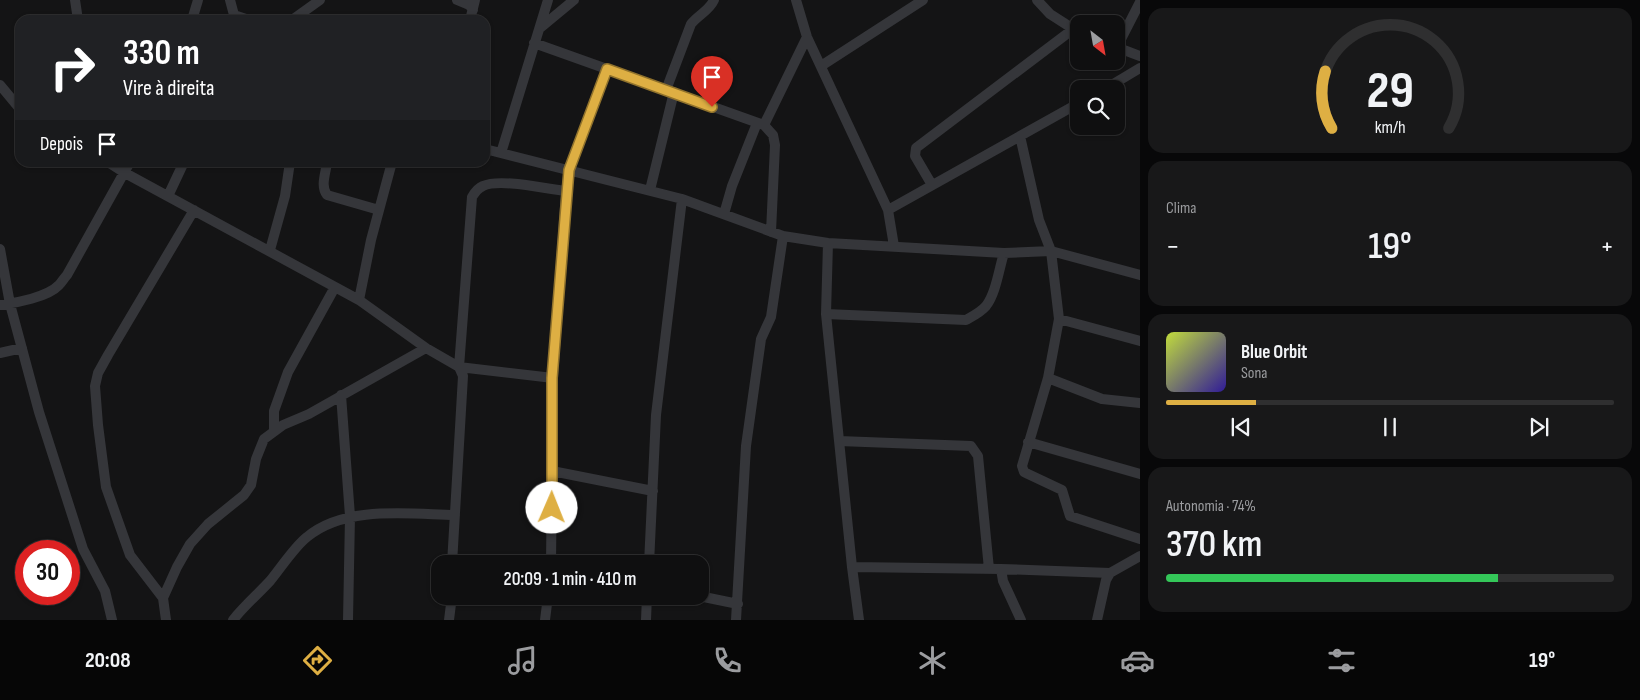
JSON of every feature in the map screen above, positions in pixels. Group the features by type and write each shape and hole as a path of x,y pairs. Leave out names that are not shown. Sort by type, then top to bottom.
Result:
{"street":[{"path":"75,0 77,15"},
{"path":"194,15 198,0"},
{"path":"230,0 232,15"},
{"path":"299,15 320,0"},
{"path":"457,0 469,5 473,10"},
{"path":"502,153 548,0"},
{"path":"539,29 574,0"},
{"path":"650,190 670,91 691,24 710,8 714,0"},
{"path":"796,0 806,37 888,210 894,246"},
{"path":"820,66 924,0"},
{"path":"1037,0 1050,14 1070,27"},
{"path":"1125,31 1140,2"},
{"path":"932,185 915,156 916,148 1070,35"},
{"path":"724,214 732,186 761,124 806,37"},
{"path":"534,44 761,124 773,135 775,145 771,232"},
{"path":"1125,50 1140,56"},
{"path":"1120,80 1140,68"},
{"path":"551,555 552,378 566,191 569,170 607,69"},
{"path":"0,85 15,102"},
{"path":"888,210 1070,109"},
{"path":"1020,136 1039,220 1051,251 1059,319 1048,378 1022,466 1024,472 1062,490 1070,516 1140,539"},
{"path":"490,150 682,198 783,236 828,242 1004,253 1051,251 1140,275"},
{"path":"115,167 359,300 426,348 459,367 552,378"},
{"path":"5,304 51,291 59,285 67,275 127,167"},
{"path":"168,196 182,167"},
{"path":"270,250 285,196 289,167"},
{"path":"327,167 323,186 323,191 326,195 379,210"},
{"path":"359,300 391,167"},
{"path":"452,555 463,376 459,367 472,197 477,189 484,185 498,182 566,191"},
{"path":"649,555 656,415 682,198"},
{"path":"166,620 163,598 130,555 106,487 95,386 98,373 108,355 194,210"},
{"path":"736,620 746,446 761,339 770,317 783,236"},
{"path":"828,242 826,314 852,567 860,620"},
{"path":"0,249 5,304 22,348 39,412 83,549 105,590 112,620"},
{"path":"826,314 966,320 986,306 992,295 1004,253"},
{"path":"274,431 274,411 288,372 336,287"},
{"path":"1059,319 1140,341"},
{"path":"0,353 22,348"},
{"path":"163,598 177,566 190,544 208,524 244,495 251,485 256,459 264,439 283,425 309,414 341,394 426,348"},
{"path":"1048,378 1102,399 1140,403"},
{"path":"341,394 350,516 348,620"},
{"path":"839,441 971,446 978,456 989,569"},
{"path":"1028,442 1140,474"},
{"path":"552,471 653,491"},
{"path":"233,620 259,594 307,537 330,524 350,516 388,514 455,515"},
{"path":"1098,620 1106,580 1110,573 1140,556"},
{"path":"852,567 1110,573"},
{"path":"1001,569 1003,581 1021,620"},
{"path":"709,598 738,604"},
{"path":"449,620 451,605"},
{"path":"545,620 547,605"},
{"path":"646,620 647,605"}],"route":[{"path":"552,508 552,378 566,191 569,170 607,69 712,107"}]}
